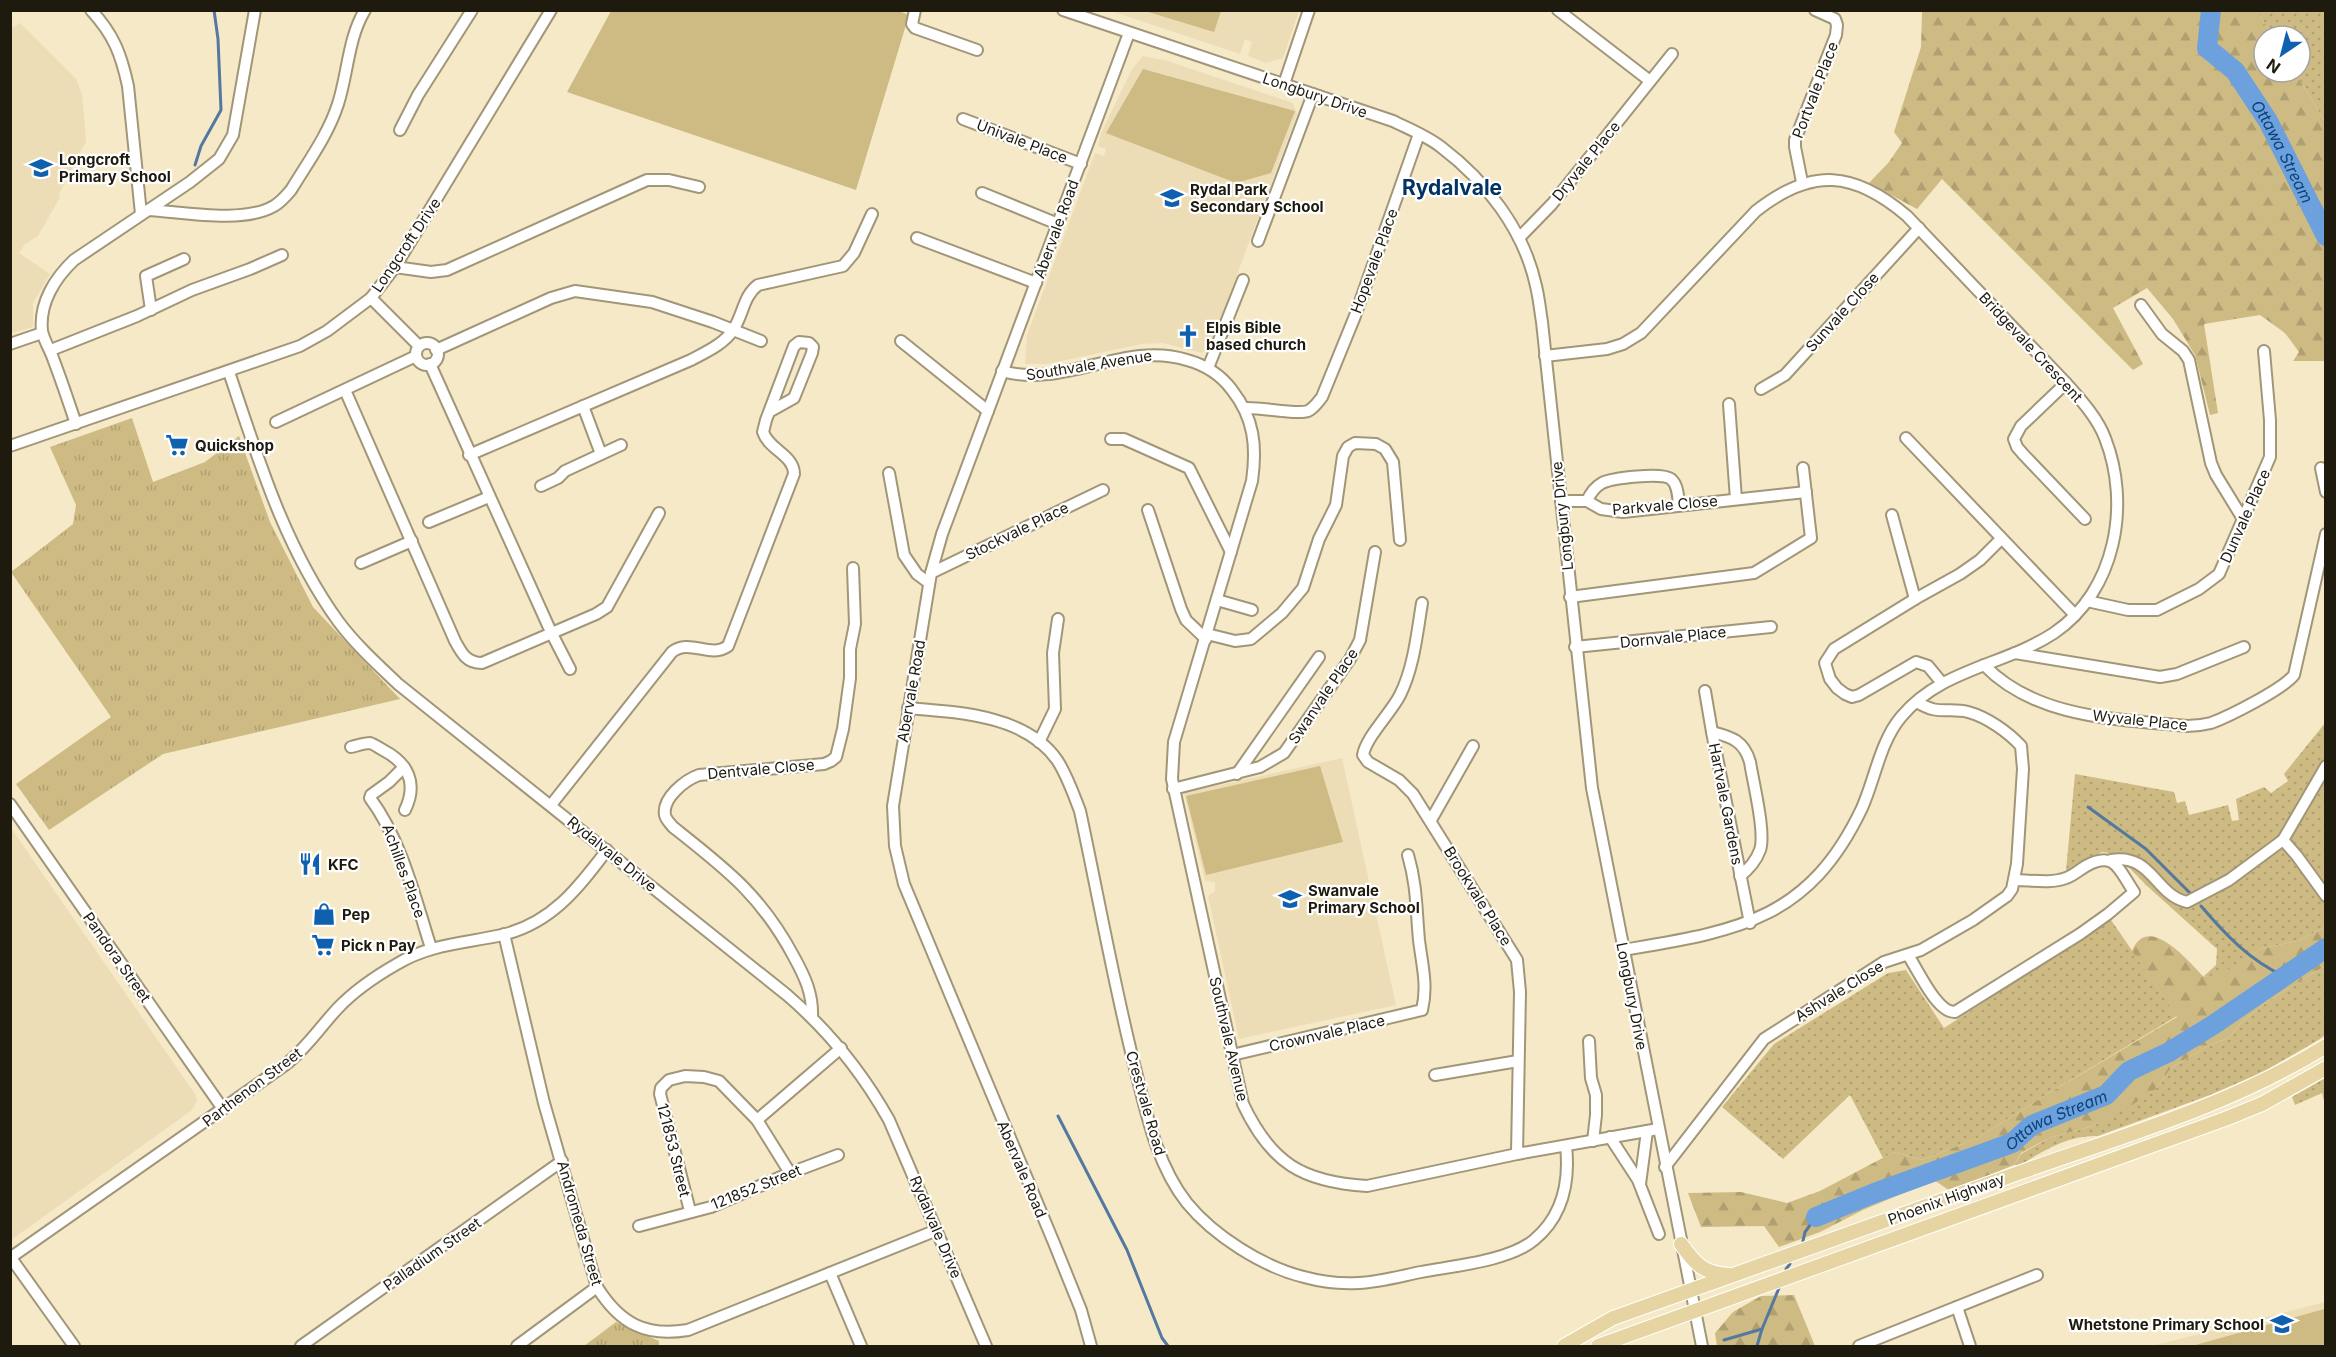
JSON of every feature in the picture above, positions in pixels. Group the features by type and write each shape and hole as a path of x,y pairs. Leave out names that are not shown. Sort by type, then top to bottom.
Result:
{"main road":[{"name":"Phoenix Highway","path":"1564,1347 1613,1318 2230,1096 2294,1065 2325,1046"},
{"name":"Phoenix Highway","path":"1598,1347 2225,1119 2262,1104 2325,1068"},
{"path":"1681,1244 1697,1265 1714,1274 1735,1275"}],"street":[{"path":"91,10 118,47 124,68 144,212"},
{"path":"76,424 51,350 42,333 48,294 59,275 74,260 209,168 227,147 238,114 255,10"},
{"path":"144,212 243,215 260,212 282,200 291,190 333,119 346,76 355,31 365,10"},
{"path":"400,130 418,95 472,10"},
{"name":"Longcroft Drive","path":"10,446 300,346 327,331 371,298 395,267 551,10"},
{"path":"915,10 912,24 915,28 977,50"},
{"name":"Longbury Drive","path":"1063,10 1393,121 1440,146 1482,184 1519,238 1536,285 1592,788 1623,950 1653,1130 1665,1167 1702,1347"},
{"path":"1284,84 1309,10"},
{"path":"1558,10 1650,81"},
{"name":"Portvale Place","path":"1802,182 1795,140 1836,35 1837,26 1835,19 1815,10"},
{"name":"Abervale Road","path":"1091,1347 1089,1335 1061,1262 917,916 899,868 892,827 893,806 930,578 942,534 1129,33"},
{"name":"Dryvale Place","path":"1519,238 1552,204 1672,54"},
{"path":"1258,241 1313,94"},
{"name":"Univale Place","path":"963,119 1081,164"},
{"name":"Hopevale Place","path":"1245,408 1259,407 1299,413 1313,408 1322,397 1353,320 1419,134"},
{"path":"395,267 431,272 447,270 647,180 669,180 699,186"},
{"name":"Bridgevale Crescent","path":"1545,356 1607,350 1623,344 1641,333 1756,211 1772,198 1802,182 1839,181 1861,186 1884,197 1919,228 2066,383 2087,408 2104,435 2117,483 2119,511 2114,538 2105,566 2087,601 2055,632 2014,653 1942,683 1901,718 1892,732 1863,806 1838,852 1826,867 1793,897 1750,923 1704,936 1623,950"},
{"path":"982,193 1058,224"},
{"path":"469,454 691,360 719,345 734,330 749,295 758,285 843,266 854,253 872,214"},
{"name":"Sunvale Close","path":"1761,390 1777,381 1795,365 1919,228"},
{"path":"917,238 1036,283"},
{"path":"51,350 137,316 192,290 282,255"},
{"path":"151,310 146,276 184,259"},
{"path":"1208,368 1243,279"},
{"path":"436,350 551,298 575,291 652,302 761,341"},
{"path":"276,422 345,390 418,351 429,343 436,350 437,357 430,364 423,364 418,351 371,298"},
{"path":"2141,305 2162,334 2183,351 2189,360 2211,463 2243,519"},
{"path":"713,322 719,345"},
{"path":"10,344 42,333"},
{"path":"901,341 988,411"},
{"path":"551,805 672,652 685,646 713,651 721,651 728,646 795,474 792,462 765,440 763,432 769,412 794,346 799,342 809,343 813,347 812,353 794,398 769,412"},
{"name":"Dunvale Place","path":"2087,601 2128,610 2157,610 2199,588 2219,574 2270,457 2270,420 2264,351"},
{"name":"Southvale Avenue","path":"1002,371 1036,376 1150,354 1174,356 1208,368 1227,383 1245,408 1255,439 1252,481 1174,742 1172,762 1173,789 1242,1104 1262,1140 1293,1168 1318,1179 1367,1186 1517,1154 1653,1130"},
{"path":"430,364 550,632 570,669"},
{"name":"Rydalvale Drive","path":"229,372 282,522 312,583 339,623 366,653 398,684 812,1017 841,1048 878,1100 889,1120 986,1347"},
{"path":"2066,383 2021,426 2014,439 2017,447 2085,519"},
{"path":"345,390 455,641 468,660 482,663 596,614 607,607 659,513"},
{"name":"Parkvale Close","path":"1729,404 1736,499"},
{"path":"584,406 601,454"},
{"path":"1906,438 2075,615"},
{"path":"1111,439 1124,439 1189,468 1231,552"},
{"path":"1148,510 1186,620 1206,636 1235,641 1251,639 1282,613 1303,588 1319,539 1334,514 1342,456 1348,447 1355,443 1376,444 1385,449 1393,462 1400,540"},
{"path":"541,486 558,478 565,471 621,445"},
{"path":"1570,597 1754,573 1811,538 1803,468"},
{"path":"2321,468 2325,492"},
{"path":"889,473 904,555 909,566 930,578"},
{"path":"1587,501 1594,489 1608,481 1663,475 1672,480 1676,486 1679,505"},
{"name":"Stockvale Place","path":"930,578 1103,490"},
{"name":"Parkvale Close","path":"1560,501 1587,501 1608,511 1806,492"},
{"path":"429,522 489,497"},
{"path":"1892,515 1915,599"},
{"name":"Wyvale Place","path":"1984,665 1993,674 2029,697 2070,712 2187,726 2198,726 2221,719 2284,685 2294,675 2325,534"},
{"path":"1942,683 1928,666 1916,662 1859,696 1852,697 1837,688 1826,672 1825,663 1834,649 1968,569 2001,539"},
{"path":"361,563 412,541"},
{"name":"Swanvale Place","path":"1173,789 1237,774 1265,764 1284,753 1350,659 1363,630 1375,552"},
{"name":"Dentvale Close","path":"812,1017 812,993 783,936 770,916 738,880 673,827 666,819 664,812 673,794 691,778 699,775 824,764 836,757 843,729 850,678 850,649 855,624 853,568"},
{"path":"1217,600 1252,610"},
{"name":"Brookvale Place","path":"1422,603 1409,673 1401,694 1363,750 1364,758 1399,780 1413,794 1517,960 1520,977 1517,1154"},
{"path":"1039,742 1055,709 1053,653 1058,619"},
{"name":"Dornvale Place","path":"1575,647 1771,627"},
{"path":"2014,653 2160,677 2177,674 2244,647"},
{"name":"Swanvale Place","path":"1237,774 1319,657"},
{"name":"Hartvale Gardens","path":"1705,691 1750,923"},
{"name":"Ashvale Close","path":"1665,1167 1764,1039 1884,962 1921,950 2007,897 2014,880 2023,770 2021,746 1996,726 1968,712 1933,711 1917,702"},
{"name":"Crestvale Road","path":"908,708 950,711 1014,727 1039,742 1056,758 1068,779 1080,811 1126,1033 1148,1122 1163,1161 1187,1203 1218,1232 1253,1256 1303,1277 1331,1282 1360,1283 1489,1259 1511,1252 1532,1242 1547,1228 1559,1211 1565,1191 1568,1166 1566,1146"},
{"name":"Hartvale Gardens","path":"1712,732 1735,738 1747,750 1750,762 1761,849 1752,865 1740,876"},
{"path":"351,747 370,743 392,755 404,766 410,779 411,798 405,810"},
{"path":"1431,820 1473,746"},
{"name":"Achilles Place","path":"404,766 370,798 382,813 405,868 431,948"},
{"path":"2014,880 2060,879 2097,861 2125,859 2142,865 2173,897 2187,902 2229,880 2283,840 2325,766"},
{"name":"Pandora Street","path":"10,804 223,1109"},
{"path":"2283,840 2325,896"},
{"name":"Parthenon Street","path":"11,1258 298,1055 339,1007 362,986 399,962 431,948 504,934 540,921 573,894 607,850"},
{"name":"Crownvale Place","path":"1232,1055 1422,1010 1426,995 1426,981 1419,940 1417,890 1408,855"},
{"path":"1908,955 1941,1007 1955,1012 2080,934 2134,892 2119,868 2111,860"},
{"name":"Andromeda Street","path":"504,934 538,1082 597,1287 620,1316 648,1331 668,1333 688,1330 937,1230"},
{"path":"1588,1041 1590,1078 1596,1095 1593,1141"},
{"path":"757,1120 841,1048"},
{"path":"1435,1075 1518,1060"},
{"name":"121853 Street","path":"690,1211 660,1094 669,1080 685,1076 712,1078 719,1081 757,1120 790,1173"},
{"path":"1640,1184 1653,1130"},
{"path":"1610,1137 1640,1184 1659,1234"},
{"name":"121852 Street","path":"639,1226 711,1207 838,1155"},
{"name":"Palladium Street","path":"301,1347 562,1161"},
{"path":"11,1258 74,1347"},
{"path":"830,1273 861,1347"},
{"path":"1859,1347 2037,1275"},
{"path":"517,1347 597,1287"},
{"path":"1957,1307 1970,1347"}],"shaded area":[{"path":"1111,11 1299,11 1283,58 1266,63 1248,56 1252,42 1245,39 1240,54"},
{"name":"Longcroft Primary School","path":"20,23 76,79 82,95 86,141 59,194 60,197 38,236 25,244 19,253 50,274 33,303 33,327 11,333 10,29"},
{"name":"Rydal Park Secondary School","path":"1143,56 1168,61 1293,103 1297,114 1211,344 1202,353 1163,343 1142,344 1047,364 1025,364 1027,335 1095,153 1104,156 1106,149 1098,146 1101,133 1132,69"},
{"name":"Swanvale Primary School","path":"1342,758 1396,1005 1239,1039 1208,896 1215,891 1215,882 1205,881 1184,793"},
{"path":"11,828 195,1094 197,1101 192,1110 11,1240"},
{"name":"Whetstone Primary School","path":"2325,1302 2325,1346 2152,1346"}],"green space":[{"path":"896,10 909,15 856,190 567,92 611,11"},
{"path":"1221,10 1214,32 1145,11"},
{"path":"1922,11 2257,11 2265,24 2252,24 2252,84 2302,84 2325,122 2325,361 2293,361 2299,352 2285,333 2260,315 2204,324 2218,413 2210,415 2195,355 2173,319 2147,288 2113,308 2143,364 2133,370 1942,179 1917,209 1869,183 1889,162 1902,143 1894,132 1921,47"},
{"path":"2257,11 2325,11 2325,122 2302,84 2312,84 2312,24 2265,24"},
{"path":"1143,69 1295,111 1271,173 1236,183 1106,133"},
{"path":"132,418 153,482 205,462 239,436 270,522 313,607 400,699 163,754 49,830 16,784 111,717 11,572 73,524 76,505 50,447"},
{"path":"2325,723 2325,927 2298,941 2262,948 2221,975 2203,977 2216,965 2217,949 2146,885 2116,854 2102,852 2066,871 2075,774 2174,792 2177,803 2185,801 2189,815 2228,805 2232,821 2239,820 2236,799 2264,787 2271,793 2288,781 2284,774"},
{"path":"1320,766 1343,842 1206,875 1186,796"},
{"path":"2111,920 2177,1016 1978,1138 1922,1160 1894,1152 1883,1158 1850,1095 1783,1159 1722,1107 1774,1044 1888,973 1906,970 1944,1028"},
{"path":"2325,927 2325,966 2267,1002 2242,1022 2228,1038 2206,1047 2172,1067 2154,1091 2093,1126 2049,1138 2021,1153 2014,1165 1950,1191 1934,1180 1863,1210 1820,1232 1779,1247 1764,1226 1701,1227 1688,1193 1741,1192 1787,1203 1820,1191 1894,1152 1922,1160 1978,1138 2177,1017 2132,951 2139,940 2148,936 2169,944 2204,977 2221,974 2262,948 2298,941"},
{"path":"2325,966 2325,1035 2320,1039 2263,1072 2210,1095 2098,1136 2066,1141 2018,1166 2014,1165 2021,1154 2049,1138 2093,1126 2154,1091 2172,1067 2206,1047 2228,1038 2242,1022 2267,1002"},
{"path":"2325,1078 2325,1105 2322,1093 2295,1105 2292,1097"},
{"path":"1794,1295 1815,1346 1717,1346 1715,1333 1733,1312 1761,1296"},
{"name":"Whetstone Primary School","path":"2324,1309 2325,1346 2192,1346"},
{"path":"616,1322 659,1341 659,1346 584,1346"}],"waterway":[{"path":"195,165 201,146 221,110 218,39 214,10"},
{"name":"Ottawa Stream","path":"2211,10 2207,48 2235,71 2268,121 2326,236"},
{"path":"2088,807 2146,849 2190,893"},
{"path":"2201,906 2249,955 2284,976"},
{"name":"Ottawa Stream","path":"1816,1217 2012,1143 2032,1125 2106,1095 2129,1071 2169,1052 2213,1025 2326,948"},
{"path":"1058,1116 1127,1250 1162,1338 1168,1346"},
{"name":"Ottawa Stream","path":"1803,1241 1805,1232 1816,1217"},
{"name":"Ottawa Stream","path":"1786,1269 1790,1264"},
{"name":"Ottawa Stream","path":"1724,1340 1762,1329 1779,1288"},
{"path":"1757,1346 1762,1329"}],"place":[{"name":"Longcroft Primary School","path":"41,168"},
{"name":"Rydal Park Secondary School","path":"1172,198"},
{"name":"Elpis Bible based church","path":"1188,336"},
{"name":"Quickshop","path":"177,445"},
{"name":"KFC","path":"310,864"},
{"name":"Swanvale Primary School","path":"1290,899"},
{"name":"Pep","path":"324,914"},
{"name":"Pick n Pay","path":"323,945"},
{"name":"Whetstone Primary School","path":"2282,1324"}],"district":[{"name":"Rydalvale","path":"1452,187"}]}
